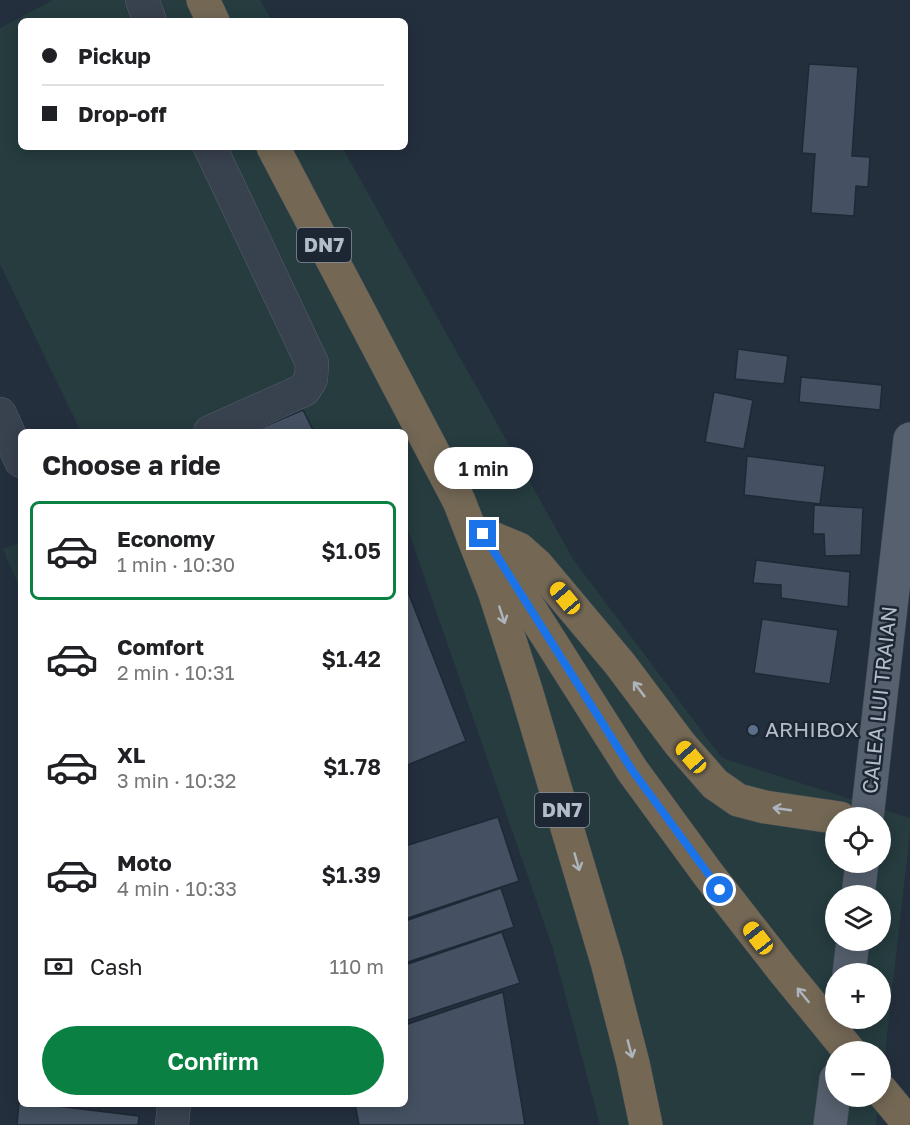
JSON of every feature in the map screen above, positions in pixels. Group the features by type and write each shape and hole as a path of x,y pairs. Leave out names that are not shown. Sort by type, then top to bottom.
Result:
{"highway":[{"path":"203,0 212,18"},
{"name":"DN7","path":"275,150 459,501 494,591 526,690 607,963 646,1125"},
{"name":"DN7","path":"459,501 483,534 632,770 708,874 841,1041"},
{"path":"483,534 519,549 537,565 620,664 680,744 715,784 738,800 765,807 825,816"},
{"path":"891,1102 910,1125"}],"main road":[{"name":"CALEA LUI TRAIAN","path":"869,807 902,588 910,438"},
{"path":"830,1125 832,1107"}],"street":[{"path":"142,0 149,18"},
{"path":"211,150 312,363 311,379 304,390 217,429"},
{"path":"0,414 18,454"},
{"path":"172,1125 174,1107"}],"green space":[{"path":"53,0 260,0 270,18 19,18"},
{"path":"18,18 18,150 344,150 573,559 722,758 876,807 825,807 825,873 891,873 891,812 910,818 891,1000 891,963 825,963 825,1029 888,1029 886,1041 825,1041 825,1107 878,1107 876,1125 600,1125 553,949 408,530 408,429 80,429 0,264 0,28"},
{"path":"18,543 18,584 3,549"}],"building":[{"path":"809,64 858,67 852,156 870,157 868,187 856,186 854,216 811,213 815,154 802,153"},
{"path":"738,349 788,356 784,384 735,379"},
{"path":"801,377 882,385 880,410 799,402"},
{"path":"714,392 753,400 744,449 705,442"},
{"path":"303,410 312,429 258,429"},
{"path":"747,456 825,466 820,504 744,495"},
{"path":"814,505 863,508 861,555 825,556 824,534 813,534"},
{"path":"756,560 850,572 848,607 781,598 781,585 753,583"},
{"path":"408,592 466,741 408,765"},
{"path":"762,619 838,630 830,684 754,673"},
{"path":"498,817 519,881 408,918 408,845"},
{"path":"501,888 514,927 408,962 408,920"},
{"path":"502,932 520,983 408,1020 408,964"},
{"path":"503,992 525,1125 359,1125 356,1107 408,1107 408,1024"},
{"path":"19,1107 65,1107 139,1116 138,1125 17,1125"}],"place":[{"name":"ARHIBOX","path":"753,730"}],"route":[{"path":"483,534 632,770 720,890"}]}
